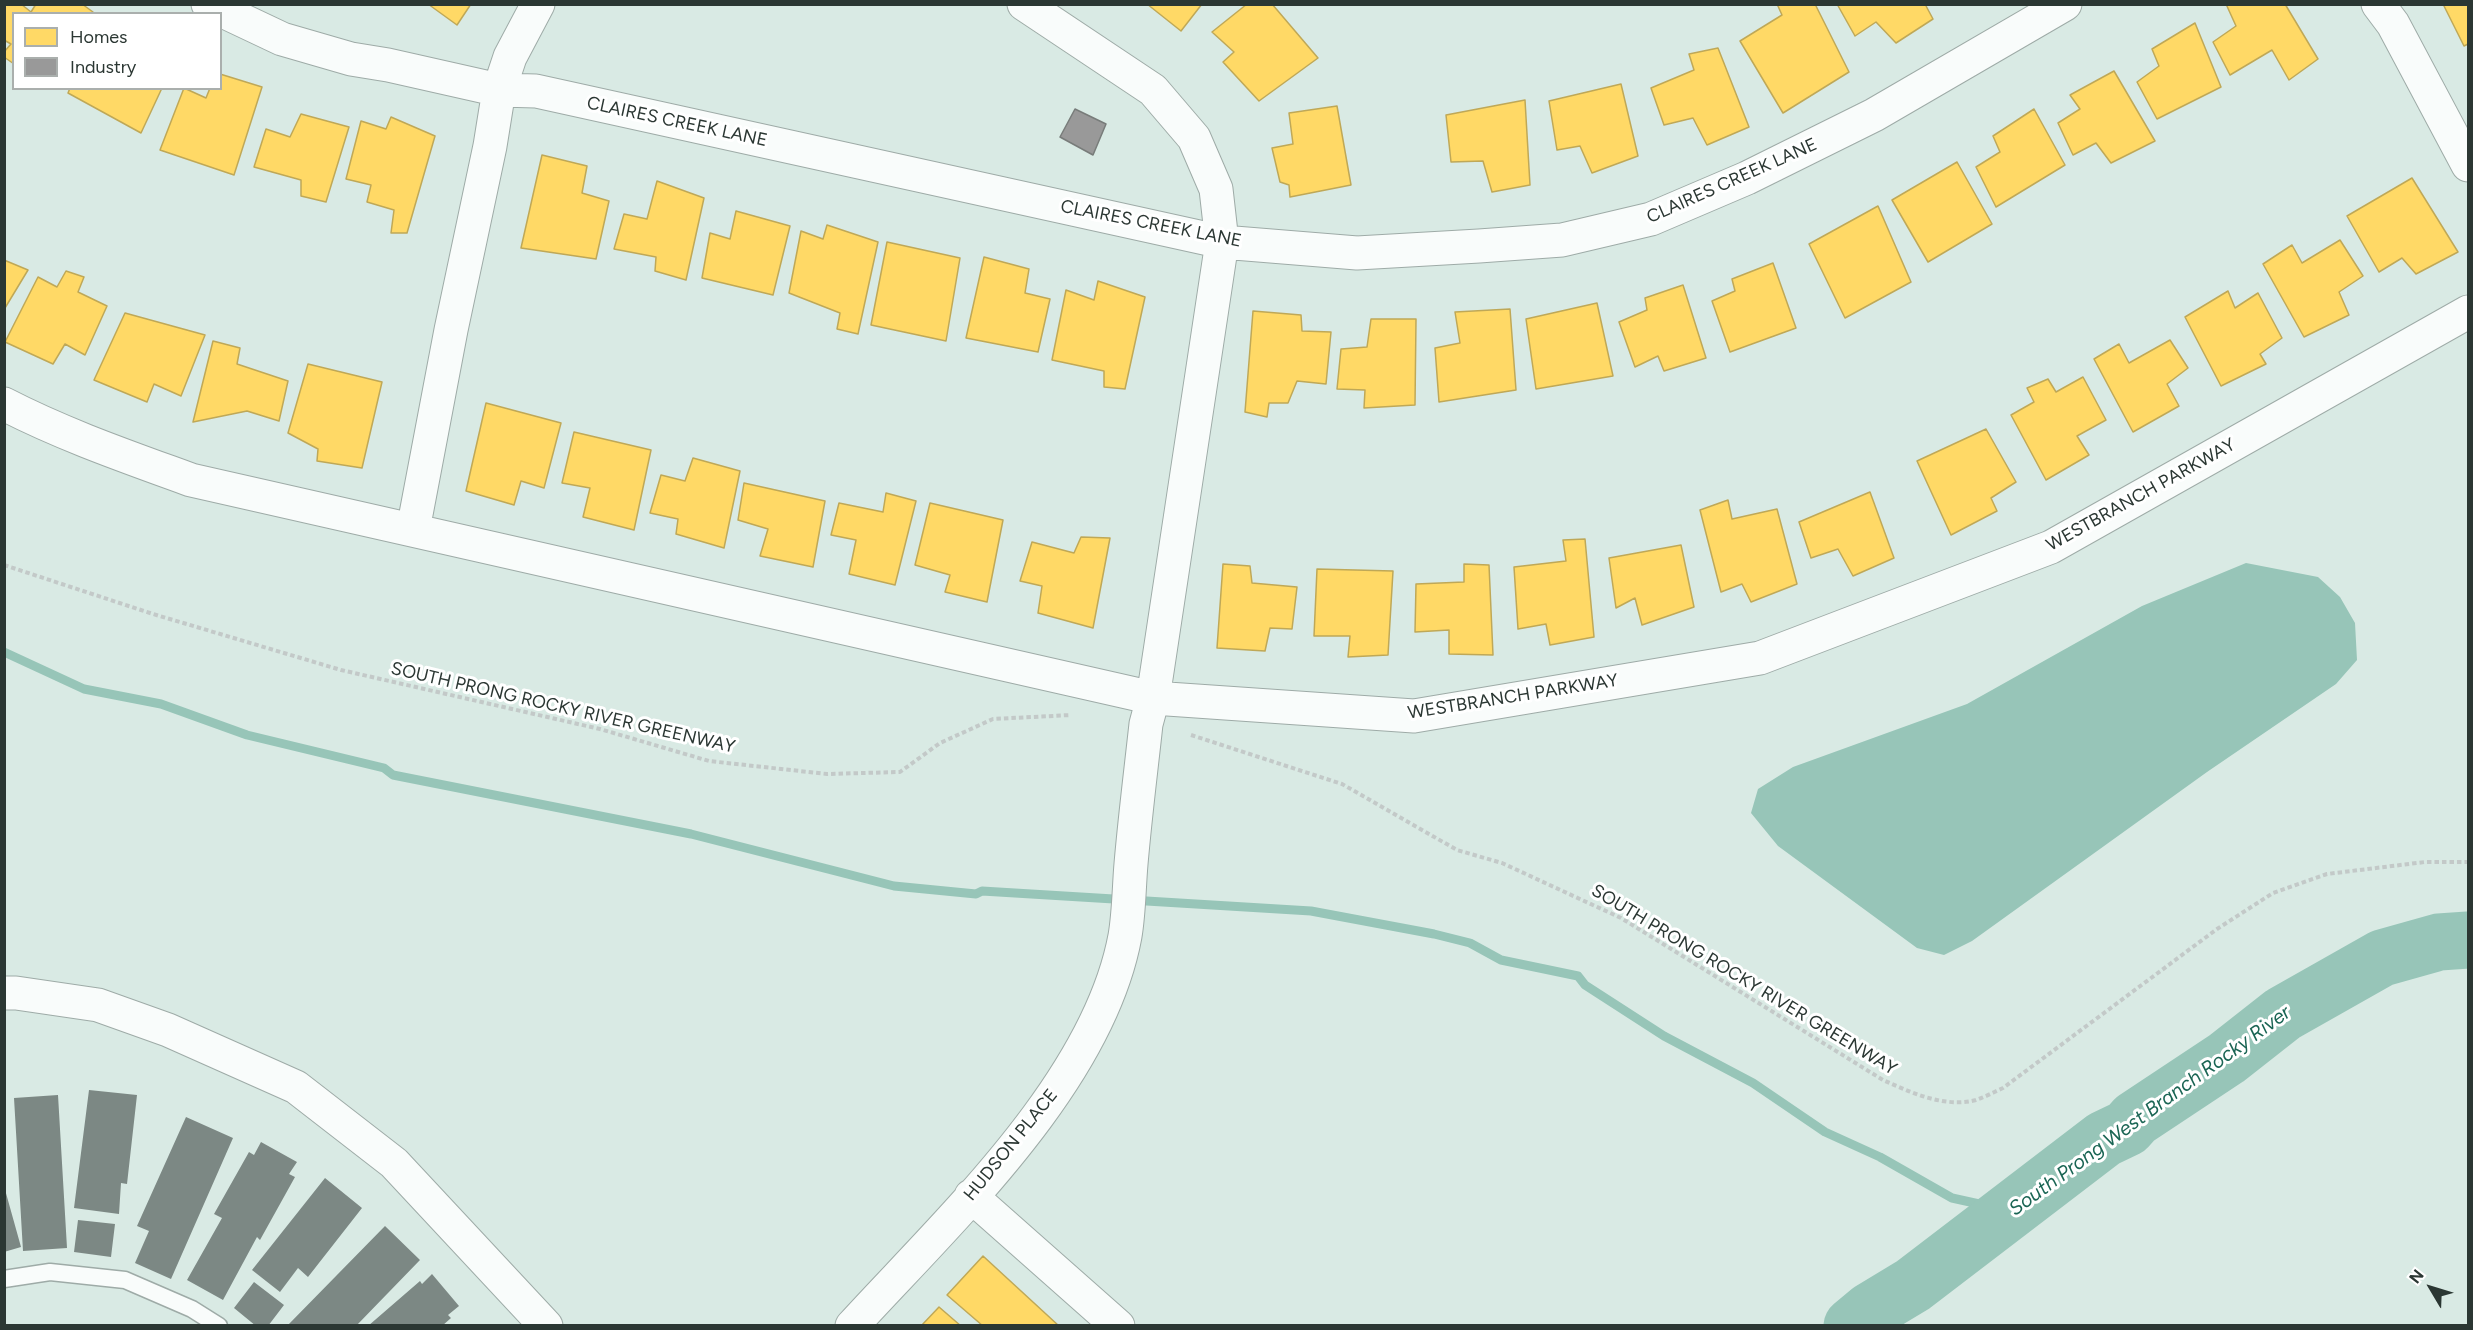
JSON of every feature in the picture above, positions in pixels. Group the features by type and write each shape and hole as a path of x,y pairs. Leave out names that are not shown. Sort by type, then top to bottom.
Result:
{"street":[{"name":"CLAIRES CREEK LANE","path":"208,4 251,13 282,39 351,59 499,90 536,91 1222,242 1357,253 1562,240 1651,219 1747,178 1874,115 2065,4"},
{"path":"413,530 451,330 490,146 499,90 510,57 538,4"},
{"path":"1024,4 1153,90 1194,138 1216,189 1222,242 1149,711"},
{"path":"2378,4 2393,24 2469,165"},
{"name":"WESTBRANCH PARKWAY","path":"4,404 75,437 191,480 413,530 1149,711 1414,716 1760,658 2051,547 2469,312"},
{"name":"HUDSON PLACE","path":"852,1326 971,1196 1047,1105 1078,1055 1108,995 1125,936 1149,711"},
{"path":"4,993 98,1005 168,1030 296,1087 394,1163 546,1326"},
{"path":"971,1196 1118,1326"}],"lane":[{"path":"4,1279 50,1272 125,1280 192,1309 219,1326"}],"path":[{"name":"SOUTH PRONG ROCKY RIVER GREENWAY","path":"4,565 153,614 341,670 600,729 709,761 827,774 900,772 940,743 993,719 1074,715"},
{"name":"SOUTH PRONG ROCKY RIVER GREENWAY","path":"1149,711 1184,733 1342,784 1457,850 1502,863 1621,918 1883,1080 1917,1096 1943,1101 1975,1100 2002,1088 2217,929 2273,893 2327,874 2425,862 2469,862"}],"shaded area":[{"path":"2246,563 2318,577 2340,597 2355,623 2357,660 2336,684 2207,772 1972,941 1944,955 1917,948 1778,846 1751,813 1758,789 1793,767 1967,704 2142,606"}],"building: Homes":[{"path":"4,4 21,4 31,12 12,12 12,63 4,57 4,52 11,44 4,40"},
{"path":"36,4 82,4 93,12 31,12"},
{"path":"428,4 471,4 457,25"},
{"path":"1147,4 1202,4 1181,31"},
{"path":"1247,4 1272,4 1318,58 1259,101 1223,62 1234,52 1212,32"},
{"path":"1777,4 1815,4 1849,72 1783,113 1740,41 1782,15"},
{"path":"1837,4 1925,4 1933,19 1896,43 1876,22 1855,36"},
{"path":"2226,4 2285,4 2318,59 2289,80 2272,50 2230,75 2213,42 2236,26"},
{"path":"2443,4 2468,4 2468,44 2464,46"},
{"path":"2195,23 2221,87 2157,119 2137,82 2159,66 2152,49"},
{"path":"1718,48 1749,127 1707,145 1693,118 1664,125 1651,88 1694,70 1689,54"},
{"path":"2114,71 2155,141 2111,163 2096,143 2073,155 2058,123 2080,109 2070,95"},
{"path":"222,75 262,87 234,175 160,150 183,90 206,98 209,90 222,90"},
{"path":"1621,84 1638,156 1592,173 1580,146 1557,150 1549,101"},
{"path":"69,90 161,90 141,133 68,93"},
{"path":"1525,100 1530,185 1492,192 1483,161 1451,162 1446,115"},
{"path":"1337,106 1351,185 1290,197 1289,185 1280,182 1272,148 1293,144 1289,113"},
{"path":"2034,109 2065,165 1996,207 1976,167 2000,152 1993,136"},
{"path":"301,114 349,127 326,202 301,196 301,180 254,167 266,129 290,137"},
{"path":"391,117 435,136 407,233 391,233 394,210 367,202 371,185 346,179 361,121 386,129"},
{"path":"542,155 587,166 582,193 609,201 596,259 521,248"},
{"path":"1957,162 1992,224 1928,262 1892,200"},
{"path":"2412,178 2458,252 2416,274 2402,258 2379,272 2347,216"},
{"path":"657,181 704,198 686,280 655,271 656,257 614,249 624,214 647,219"},
{"path":"1878,206 1911,282 1845,318 1809,244"},
{"path":"736,211 790,226 773,295 702,278 710,233 730,239"},
{"path":"827,225 878,242 858,334 837,329 840,313 789,293 801,231 823,239"},
{"path":"2340,240 2363,276 2339,292 2349,315 2304,337 2263,264 2292,245 2302,263"},
{"path":"887,242 960,258 946,341 871,325"},
{"path":"984,257 1029,269 1025,293 1050,299 1038,352 966,338"},
{"path":"4,260 28,270 5,308 4,308"},
{"path":"1773,263 1796,328 1730,352 1712,301 1735,291 1732,279"},
{"path":"66,271 84,277 78,292 107,306 85,355 65,344 53,364 5,342 38,277 57,287"},
{"path":"1098,281 1145,297 1125,389 1104,387 1104,371 1052,360 1066,290 1094,300"},
{"path":"1683,285 1706,358 1664,371 1658,356 1635,367 1619,322 1647,310 1645,298"},
{"path":"2228,291 2235,308 2258,293 2282,338 2260,354 2266,364 2221,386 2185,317"},
{"path":"1597,303 1613,376 1536,389 1526,319"},
{"path":"1510,309 1516,390 1439,402 1435,348 1460,343 1455,312"},
{"path":"1253,311 1301,315 1302,331 1331,332 1326,384 1297,381 1288,403 1269,403 1267,417 1245,412"},
{"path":"125,313 205,335 181,396 154,384 147,402 94,380"},
{"path":"1371,319 1416,319 1415,405 1364,408 1365,390 1337,389 1341,349 1367,347"},
{"path":"2170,340 2188,368 2167,384 2179,406 2133,432 2094,359 2119,344 2129,363"},
{"path":"213,341 240,348 237,364 288,381 279,421 247,411 193,422"},
{"path":"308,364 382,382 362,468 317,461 318,449 288,433"},
{"path":"2083,377 2106,420 2077,436 2089,455 2046,480 2011,415 2034,402 2027,388 2048,379 2056,392"},
{"path":"486,403 561,423 544,488 521,481 514,505 466,491"},
{"path":"1986,429 2016,482 1991,498 1997,511 1951,535 1917,461"},
{"path":"574,432 651,450 634,530 583,517 590,488 562,483"},
{"path":"693,458 740,471 724,548 676,534 678,519 650,513 661,475 685,481"},
{"path":"744,483 825,501 813,567 760,556 768,529 738,520"},
{"path":"1870,492 1894,558 1853,576 1838,549 1811,558 1799,522"},
{"path":"886,493 916,501 895,585 849,574 856,540 831,535 839,503 883,512"},
{"path":"1728,500 1732,519 1777,509 1797,584 1751,602 1742,584 1721,592 1700,510"},
{"path":"930,503 1003,520 987,602 945,592 950,575 915,565"},
{"path":"1081,537 1110,538 1093,628 1038,613 1042,586 1020,581 1032,542 1074,553"},
{"path":"1585,539 1594,637 1550,645 1546,624 1518,629 1514,567 1566,561 1563,540"},
{"path":"1681,545 1694,607 1642,625 1635,598 1616,608 1609,558"},
{"path":"1223,564 1250,566 1252,583 1297,587 1292,629 1270,628 1265,651 1217,648"},
{"path":"1464,564 1489,565 1493,655 1449,654 1449,630 1415,632 1416,584 1464,582"},
{"path":"1317,569 1393,571 1388,655 1348,657 1350,636 1314,636"},
{"path":"983,1256 1059,1326 983,1326 947,1295"},
{"path":"939,1307 961,1326 921,1326"}],"building: Industry":[{"path":"1075,109 1106,124 1093,155 1060,137"}],"building: Other":[{"path":"89,1090 137,1095 127,1184 121,1183 119,1214 74,1208"},
{"path":"58,1095 67,1248 23,1251 14,1098"},
{"path":"186,1117 233,1138 171,1279 135,1263 149,1231 137,1226"},
{"path":"261,1142 297,1162 289,1174 295,1177 260,1240 257,1237 223,1300 187,1280 222,1218 214,1214 249,1152 254,1155"},
{"path":"325,1178 362,1208 308,1277 298,1268 280,1292 252,1270"},
{"path":"4,1186 21,1247 4,1252"},
{"path":"78,1220 115,1224 111,1257 74,1252"},
{"path":"385,1226 420,1260 356,1326 287,1326"},
{"path":"432,1274 459,1306 448,1315 451,1318 442,1326 368,1326 420,1281 422,1284"},
{"path":"254,1282 284,1305 268,1326 256,1326 234,1308"}],"waterway":[{"path":"4,652 84,689 161,704 247,735 384,768 393,775 691,834 894,886 976,894 982,891 1311,911 1470,943 1501,960 1578,976 1585,985 1664,1036 1753,1083 1825,1132 1880,1157 1952,1198 2011,1211"},
{"name":"South Prong West Branch Rocky River","path":"1852,1326 1870,1311 1913,1285 2104,1139 2127,1128 2135,1119 2227,1058 2283,1014 2382,958 2439,942 2468,940"}]}
